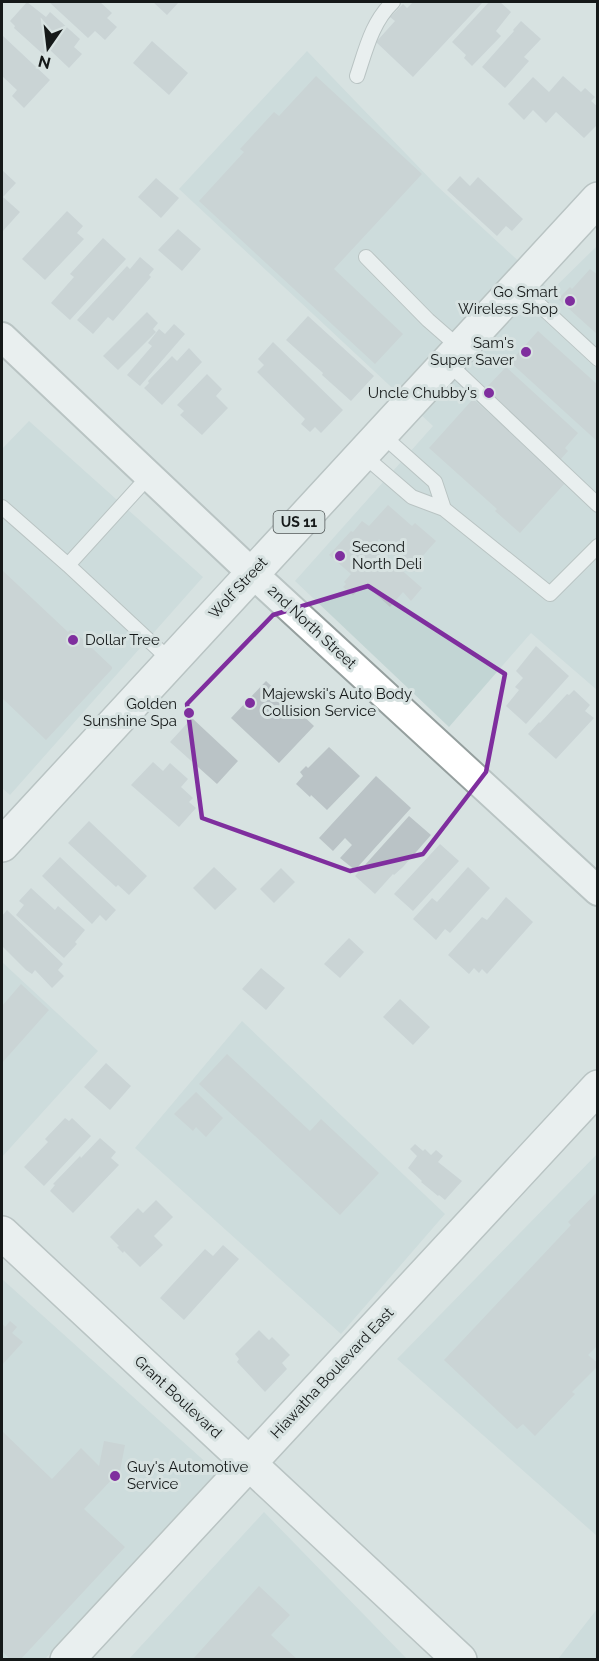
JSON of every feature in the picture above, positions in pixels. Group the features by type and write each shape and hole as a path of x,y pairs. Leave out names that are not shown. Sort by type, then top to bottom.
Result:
{"street":[{"name":"Wolf Street","path":"2,845 597,199"},
{"name":"2nd North Street","path":"2,337 252,573 597,891"},
{"name":"Hiawatha Boulevard East","path":"68,1659 597,1087"},
{"name":"Grant Boulevard","path":"2,1233 460,1659"}],"lane":[{"path":"357,76 371,32 393,2"},
{"path":"366,257 428,320 453,355 597,505"},
{"path":"518,285 597,359"},
{"path":"371,444 435,482 444,509"},
{"path":"371,444 412,497 444,509 550,594 597,546"},
{"path":"68,565 149,476"},
{"path":"2,507 171,661"}],"highlighted area":[{"path":"368,586 505,674 486,772 423,854 350,871 202,818 187,704 273,615"}],"shaded area":[{"path":"307,51 436,185 551,291 597,246 597,690 531,633 449,727 295,581 433,426 179,189"},
{"path":"29,421 203,577 10,795 2,788 2,449"},
{"path":"2,962 98,1051 2,1157"},
{"path":"242,1021 445,1214 341,1334 135,1148"},
{"path":"597,1154 597,1536 397,1359"},
{"path":"2,1279 220,1475 45,1659 2,1659"},
{"path":"264,1512 407,1659 128,1660"},
{"path":"597,1609 597,1659 558,1659"}],"building":[{"path":"27,2 46,17 50,12 80,39 74,47 82,54 69,68 50,50 45,56 14,28 15,26 10,21"},
{"path":"49,2 100,2 112,13 107,18 117,27 105,40 95,31 88,38"},
{"path":"153,2 179,2 167,15"},
{"path":"413,2 483,2 413,77 376,42 395,21 390,17 403,4 407,8"},
{"path":"489,2 500,2 511,12 496,31 501,36 472,66 464,58 466,55 452,42"},
{"path":"521,21 541,39 524,57 529,61 505,88 482,67"},
{"path":"3,36 50,80 24,108 12,96 17,90 2,76"},
{"path":"152,41 188,73 169,95 133,63"},
{"path":"316,76 422,174 334,269 403,334 375,364 199,201 244,152 240,149 274,112 279,116"},
{"path":"563,76 581,92 585,88 595,97 591,101 598,107 598,124 584,138 556,112 546,123 533,110 524,120 508,104 533,77 549,92"},
{"path":"2,170 16,183 3,197 20,212 3,231 2,229"},
{"path":"460,176 470,186 478,177 523,219 512,231 506,226 497,236 447,190"},
{"path":"156,178 179,198 161,218 138,197"},
{"path":"67,211 83,226 77,233 84,239 45,280 22,259"},
{"path":"178,229 201,249 182,271 158,250"},
{"path":"103,238 126,259 70,320 51,303 74,277 70,274"},
{"path":"140,257 154,269 149,275 151,277 113,321 108,317 93,334 77,320 127,266 130,269"},
{"path":"590,269 598,275 598,335 558,299 570,287 572,289"},
{"path":"147,312 158,323 153,329 156,332 118,370 103,356"},
{"path":"308,316 374,376 351,401 286,340"},
{"path":"174,324 185,334 140,386 127,375 152,346 148,343 159,329 165,334"},
{"path":"538,331 598,385 598,442 510,362"},
{"path":"273,342 343,410 321,433 315,427 310,432 301,424 305,419 257,372 264,365 258,359"},
{"path":"189,348 202,362 162,405 144,388 172,356 177,361"},
{"path":"506,367 578,433 565,448 568,451 560,460 485,389"},
{"path":"207,374 222,389 216,396 228,408 202,435 180,415 184,411 177,405"},
{"path":"473,399 566,482 520,533 495,511 497,509 429,448"},
{"path":"388,505 412,526 415,523 436,541 410,570 379,539 374,546 422,588 411,601 403,592 390,607 365,584 353,595 343,587 351,574 329,555 362,521 369,526"},
{"path":"2,570 68,632 74,631 112,667 46,740 2,698"},
{"path":"536,646 569,676 526,724 506,706 519,690 515,687 523,678 516,671"},
{"path":"266,681 314,726 279,763 231,718"},
{"path":"574,690 590,705 585,711 594,718 556,759 528,734 567,694 569,695"},
{"path":"192,718 238,761 217,784 170,742"},
{"path":"329,747 360,776 327,810 296,784 303,776 300,772 306,766 308,768"},
{"path":"153,762 163,771 170,763 188,779 181,787 193,798 189,802 196,808 179,827 131,785"},
{"path":"376,776 411,808 355,870 340,858 352,845 345,838 333,851 319,838"},
{"path":"409,816 431,835 375,894 355,876"},
{"path":"89,821 147,876 129,895 118,885 116,887 68,843"},
{"path":"440,844 459,861 413,911 394,894"},
{"path":"60,857 116,910 106,921 100,915 92,924 42,876"},
{"path":"214,867 237,889 215,910 193,888"},
{"path":"468,867 490,888 450,933 445,929 436,940 413,919 432,898 437,902"},
{"path":"281,868 295,882 274,903 260,889"},
{"path":"31,888 55,910 58,906 85,930 75,942 77,944 64,958 16,915 24,905 19,901"},
{"path":"506,897 533,922 487,974 482,969 479,973 474,968 469,974 448,955 482,917 487,920"},
{"path":"7,910 63,964 58,970 64,976 52,988 35,970 32,974 26,970 2,946 2,916"},
{"path":"349,938 364,952 340,978 324,964"},
{"path":"261,968 285,988 266,1010 242,989"},
{"path":"21,984 49,1010 2,1063 2,1006"},
{"path":"400,999 430,1027 413,1045 383,1017"},
{"path":"227,1054 310,1131 321,1119 379,1173 340,1215 199,1084"},
{"path":"106,1063 131,1086 110,1110 84,1087"},
{"path":"196,1092 223,1118 206,1137 196,1127 193,1131 174,1114"},
{"path":"65,1118 69,1121 72,1118 91,1136 44,1186 24,1167 48,1142 45,1139"},
{"path":"100,1138 116,1152 111,1158 119,1165 73,1213 50,1191 55,1185 53,1184"},
{"path":"415,1144 431,1155 436,1150 443,1156 438,1162 462,1181 445,1200 421,1182 408,1168 417,1156 410,1149"},
{"path":"598,1191 598,1345 588,1355 598,1363 598,1366 572,1392 575,1394 535,1436 523,1424 517,1429 444,1360 571,1225 568,1222"},
{"path":"156,1200 173,1217 154,1236 163,1245 140,1267 117,1247 119,1246 110,1237 138,1208 143,1213"},
{"path":"223,1245 239,1259 184,1320 160,1298 205,1249 213,1256"},
{"path":"10,1321 17,1327 12,1333 23,1342 2,1365 2,1323 5,1327"},
{"path":"259,1330 269,1340 272,1337 290,1355 282,1363 287,1369 265,1392 237,1362 239,1359 235,1354"},
{"path":"2,1431 52,1479 81,1448 99,1466 104,1441 125,1445 119,1476 116,1475 84,1509 125,1547 20,1660 11,1660 2,1651"},
{"path":"259,1586 290,1615 271,1635 298,1660 192,1660"}],"place":[{"name":"Go Smart Wireless Shop","path":"570,301"},
{"name":"Sam's Super Saver","path":"526,352"},
{"name":"Uncle Chubby's","path":"489,393"},
{"name":"Second North Deli","path":"340,556"},
{"name":"Dollar Tree","path":"73,640"},
{"name":"Majewski's Auto Body Collision Service","path":"250,703"},
{"name":"Golden Sunshine Spa","path":"189,713"},
{"name":"Guy's Automotive Service","path":"115,1476"}]}
